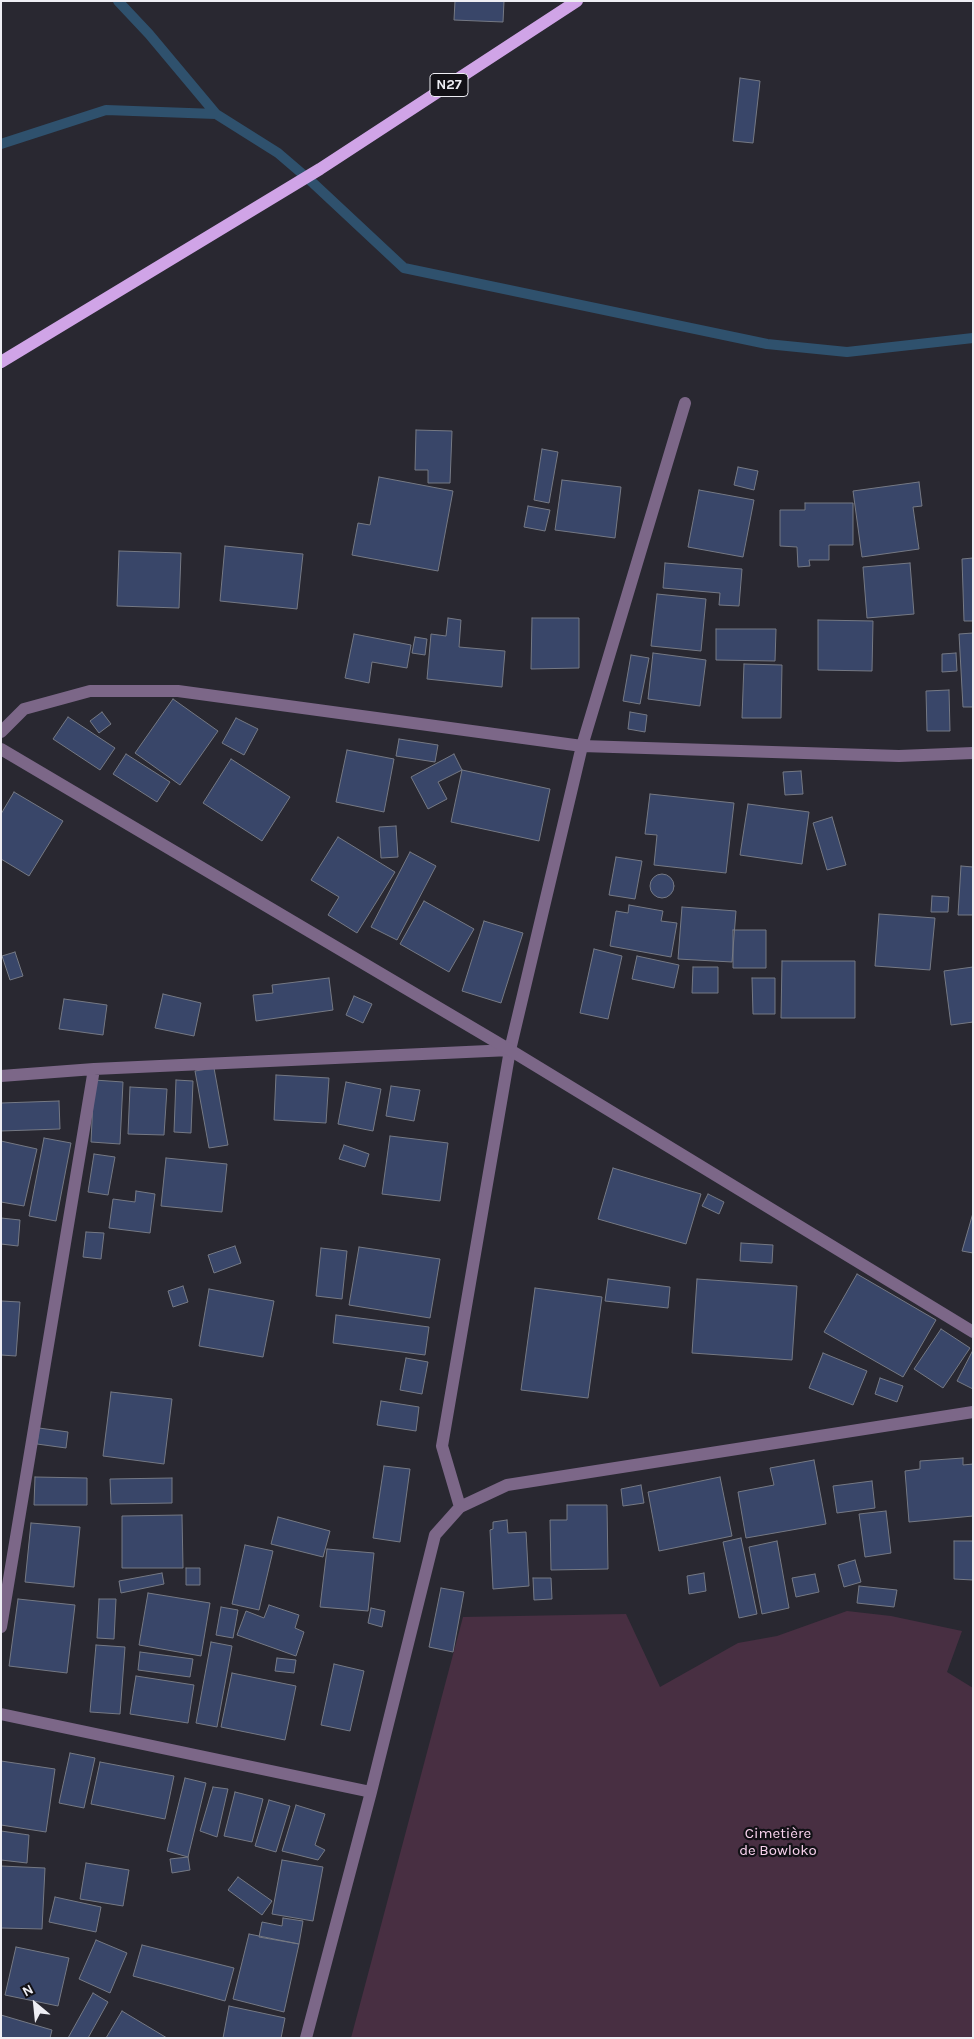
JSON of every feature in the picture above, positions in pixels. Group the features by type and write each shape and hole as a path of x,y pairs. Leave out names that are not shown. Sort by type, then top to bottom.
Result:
{"main road":[{"name":"N27","path":"1,362 320,169 577,1"}],"street":[{"path":"460,1507 442,1446 510,1050 582,746 685,403"},
{"path":"1,732 24,709 90,691 178,691 582,746 900,756 973,753"},
{"path":"1,749 510,1050 973,1332"},
{"path":"1,1076 94,1069 510,1050"},
{"path":"1,1627 94,1069"},
{"path":"306,2038 371,1792 435,1535 460,1507 507,1485 973,1412"},
{"path":"1,1714 371,1792"}],"green space":[{"name":"Cimetière de Bowloko","path":"847,1611 891,1616 962,1631 947,1672 973,1688 973,2038 351,2038 463,1617 626,1614 660,1687 738,1643 777,1636"}],"building":[{"path":"455,1 504,1 503,22 454,20"},
{"path":"740,78 760,81 753,143 733,141"},
{"path":"416,430 452,431 450,483 428,483 428,470 415,470"},
{"path":"542,449 558,452 549,503 534,500"},
{"path":"738,467 758,471 754,490 734,485"},
{"path":"379,477 453,491 438,571 352,555 358,523 370,525"},
{"path":"562,480 621,487 615,538 555,530"},
{"path":"919,482 922,506 913,507 919,549 862,557 853,491"},
{"path":"699,490 754,500 743,557 688,547"},
{"path":"805,503 853,503 853,545 829,545 829,560 809,560 810,566 798,567 797,547 780,546 780,510 805,510"},
{"path":"528,506 550,510 545,531 524,527"},
{"path":"225,546 303,554 297,609 220,601"},
{"path":"119,551 181,553 179,608 117,606"},
{"path":"973,558 973,621 964,621 962,559"},
{"path":"665,563 742,569 739,606 719,605 720,593 663,588"},
{"path":"910,563 914,614 867,618 863,567"},
{"path":"657,594 706,599 701,651 651,646"},
{"path":"448,618 461,620 459,647 505,651 502,687 427,679 431,634 446,636"},
{"path":"532,618 579,618 579,668 531,669"},
{"path":"818,620 873,621 872,671 818,670"},
{"path":"716,629 776,629 775,661 716,660"},
{"path":"973,633 973,707 963,707 959,634"},
{"path":"354,634 411,645 407,668 372,662 369,683 345,678"},
{"path":"415,637 427,639 425,655 412,653"},
{"path":"653,653 706,660 700,706 648,699"},
{"path":"956,653 957,671 942,672 942,654"},
{"path":"631,655 649,658 640,704 623,701"},
{"path":"744,664 782,665 781,718 742,718"},
{"path":"949,690 950,731 927,731 926,691"},
{"path":"173,699 218,731 180,785 135,753"},
{"path":"102,712 111,724 99,733 90,721"},
{"path":"630,712 647,715 645,732 628,729"},
{"path":"68,717 115,748 100,770 53,739"},
{"path":"236,718 258,729 244,755 222,743"},
{"path":"399,739 438,745 435,762 396,756"},
{"path":"347,750 394,759 384,812 336,802"},
{"path":"126,754 170,782 157,802 113,774"},
{"path":"454,754 462,770 438,782 447,799 428,809 411,777"},
{"path":"231,759 290,797 262,841 203,803"},
{"path":"462,770 550,789 539,841 451,822"},
{"path":"801,771 803,794 785,795 783,772"},
{"path":"14,792 63,821 29,876 1,859 1,814"},
{"path":"650,794 734,803 726,873 654,865 657,835 645,834"},
{"path":"748,804 809,812 802,864 740,855"},
{"path":"832,817 846,865 827,870 813,823"},
{"path":"396,826 398,857 381,858 379,827"},
{"path":"338,837 395,872 357,933 328,915 339,897 311,880"},
{"path":"410,852 436,866 397,940 371,927"},
{"path":"616,857 642,861 635,899 609,895"},
{"path":"961,866 973,867 973,915 958,915"},
{"path":"657,874 667,874 674,881 674,891 667,898 657,898 650,891 650,881"},
{"path":"932,896 949,897 948,912 931,912"},
{"path":"424,901 474,929 449,972 400,944"},
{"path":"629,905 663,911 661,921 677,923 671,957 610,946 616,911 628,913"},
{"path":"682,907 736,911 732,962 678,959"},
{"path":"879,914 935,918 930,970 875,966"},
{"path":"484,921 523,933 501,1003 462,991"},
{"path":"733,930 766,930 766,968 733,968"},
{"path":"594,949 622,956 608,1019 580,1013"},
{"path":"15,952 23,976 10,980 2,956"},
{"path":"637,956 679,965 674,988 632,979"},
{"path":"782,961 855,961 855,1018 781,1018"},
{"path":"693,967 718,967 718,993 692,993"},
{"path":"973,967 973,1022 951,1025 944,971"},
{"path":"329,978 333,1010 256,1021 253,995 273,993 272,985"},
{"path":"752,978 775,978 775,1014 753,1014"},
{"path":"163,994 201,1003 194,1036 155,1028"},
{"path":"354,996 372,1004 363,1023 346,1015"},
{"path":"64,999 107,1005 103,1035 59,1029"},
{"path":"214,1068 228,1145 209,1148 195,1071"},
{"path":"276,1075 329,1078 326,1123 274,1120"},
{"path":"94,1080 123,1082 120,1144 91,1142"},
{"path":"176,1080 193,1081 191,1133 174,1132"},
{"path":"346,1082 381,1089 373,1131 338,1124"},
{"path":"391,1086 420,1090 414,1121 386,1116"},
{"path":"130,1087 167,1089 164,1135 128,1134"},
{"path":"59,1101 60,1129 1,1131 1,1103"},
{"path":"390,1136 448,1143 440,1201 382,1194"},
{"path":"44,1138 71,1143 56,1221 29,1216"},
{"path":"1,1141 37,1149 24,1206 1,1202"},
{"path":"344,1145 369,1154 365,1167 339,1159"},
{"path":"94,1154 115,1157 108,1195 88,1192"},
{"path":"166,1158 227,1164 222,1212 161,1206"},
{"path":"613,1168 701,1194 686,1244 598,1219"},
{"path":"136,1191 155,1194 150,1233 109,1228 113,1199 135,1202"},
{"path":"708,1194 724,1202 719,1214 702,1206"},
{"path":"973,1213 973,1253 962,1251"},
{"path":"1,1218 20,1220 18,1246 1,1244"},
{"path":"86,1232 104,1233 101,1259 83,1257"},
{"path":"741,1243 773,1245 772,1263 740,1261"},
{"path":"235,1246 241,1263 214,1273 208,1255"},
{"path":"359,1247 440,1259 430,1318 349,1305"},
{"path":"321,1248 347,1251 342,1299 316,1296"},
{"path":"857,1274 936,1320 903,1377 824,1332"},
{"path":"608,1279 670,1287 668,1308 605,1301"},
{"path":"697,1279 797,1286 792,1360 692,1353"},
{"path":"183,1286 188,1302 173,1307 168,1291"},
{"path":"535,1288 602,1297 588,1398 521,1390"},
{"path":"209,1289 274,1301 263,1357 199,1346"},
{"path":"1,1301 20,1302 16,1356 1,1355"},
{"path":"336,1315 429,1327 425,1355 333,1343"},
{"path":"941,1329 970,1348 943,1388 914,1369"},
{"path":"973,1350 973,1389 957,1381"},
{"path":"823,1353 867,1371 853,1405 809,1388"},
{"path":"406,1358 428,1362 422,1394 400,1390"},
{"path":"880,1378 903,1386 897,1402 875,1394"},
{"path":"111,1392 172,1399 164,1464 103,1456"},
{"path":"381,1401 419,1407 416,1431 377,1425"},
{"path":"39,1428 68,1432 66,1448 37,1444"},
{"path":"963,1458 963,1465 973,1464 973,1516 909,1522 905,1471 920,1469 920,1461"},
{"path":"814,1460 826,1524 746,1538 738,1492 774,1485 770,1468"},
{"path":"384,1466 410,1469 400,1542 373,1538"},
{"path":"35,1477 87,1478 87,1505 34,1505"},
{"path":"720,1477 732,1536 659,1551 648,1492"},
{"path":"172,1478 172,1503 111,1504 110,1479"},
{"path":"872,1481 875,1508 837,1513 833,1486"},
{"path":"641,1485 644,1503 623,1506 621,1489"},
{"path":"567,1505 607,1505 608,1569 551,1570 550,1520 567,1520"},
{"path":"886,1511 891,1553 865,1557 859,1514"},
{"path":"182,1515 183,1568 122,1568 122,1516"},
{"path":"278,1517 330,1531 323,1557 271,1544"},
{"path":"507,1520 508,1533 526,1532 529,1586 493,1589 490,1530 493,1529 493,1522"},
{"path":"31,1523 80,1527 74,1587 25,1582"},
{"path":"741,1538 757,1614 739,1618 723,1542"},
{"path":"777,1541 789,1608 762,1614 749,1547"},
{"path":"954,1541 973,1541 973,1580 954,1579"},
{"path":"245,1545 273,1551 259,1610 232,1604"},
{"path":"327,1549 374,1553 368,1611 320,1607"},
{"path":"855,1560 861,1582 844,1587 838,1565"},
{"path":"186,1568 200,1568 200,1585 186,1585"},
{"path":"162,1573 164,1584 121,1593 119,1581"},
{"path":"704,1573 706,1591 689,1594 687,1576"},
{"path":"815,1574 819,1592 796,1597 792,1578"},
{"path":"533,1578 551,1578 552,1599 534,1600"},
{"path":"859,1586 897,1590 894,1607 857,1603"},
{"path":"441,1588 464,1592 453,1652 429,1647"},
{"path":"148,1593 210,1603 201,1656 139,1645"},
{"path":"18,1599 75,1605 67,1673 9,1666"},
{"path":"99,1599 116,1599 114,1639 97,1638"},
{"path":"269,1605 299,1615 295,1628 304,1632 296,1656 237,1635 246,1611 264,1618"},
{"path":"221,1607 238,1610 233,1638 216,1635"},
{"path":"371,1608 385,1611 382,1627 368,1623"},
{"path":"211,1642 232,1646 217,1727 196,1723"},
{"path":"96,1645 125,1647 120,1714 90,1712"},
{"path":"140,1652 193,1659 190,1677 138,1670"},
{"path":"277,1658 296,1660 294,1673 275,1671"},
{"path":"334,1664 364,1671 350,1731 321,1725"},
{"path":"232,1673 296,1686 285,1740 221,1727"},
{"path":"136,1676 194,1685 188,1723 130,1714"},
{"path":"70,1753 95,1758 84,1808 59,1803"},
{"path":"1,1761 55,1769 46,1832 1,1825"},
{"path":"100,1762 174,1776 165,1819 91,1804"},
{"path":"185,1778 206,1783 188,1857 167,1851"},
{"path":"213,1787 228,1789 217,1837 200,1831"},
{"path":"235,1792 263,1799 252,1842 224,1836"},
{"path":"269,1800 290,1806 276,1852 255,1846"},
{"path":"296,1805 325,1814 315,1845 325,1850 318,1860 282,1851"},
{"path":"1,1831 29,1835 27,1863 1,1860"},
{"path":"188,1857 190,1870 172,1873 170,1859"},
{"path":"282,1860 323,1867 313,1921 272,1914"},
{"path":"86,1863 129,1870 123,1906 80,1899"},
{"path":"1,1866 45,1868 42,1929 1,1928"},
{"path":"238,1877 272,1901 262,1915 228,1890"},
{"path":"55,1897 101,1907 96,1932 49,1922"},
{"path":"283,1918 303,1921 299,1944 259,1937 262,1922 282,1926"},
{"path":"249,1934 299,1944 284,2012 233,1999"},
{"path":"96,1940 127,1953 110,1993 79,1979"},
{"path":"142,1945 234,1968 225,2001 133,1976"},
{"path":"16,1947 69,1958 58,2006 5,1995"},
{"path":"93,1993 108,2002 88,2038 68,2038"},
{"path":"229,2006 285,2018 281,2038 223,2038"},
{"path":"122,2011 167,2038 106,2038"},
{"path":"1,2015 52,2030 50,2038 1,2038"}],"waterway":[{"path":"118,1 149,34 216,114"},
{"path":"1,144 106,110 216,114 278,153 404,268 767,344 847,352 973,338"}]}
